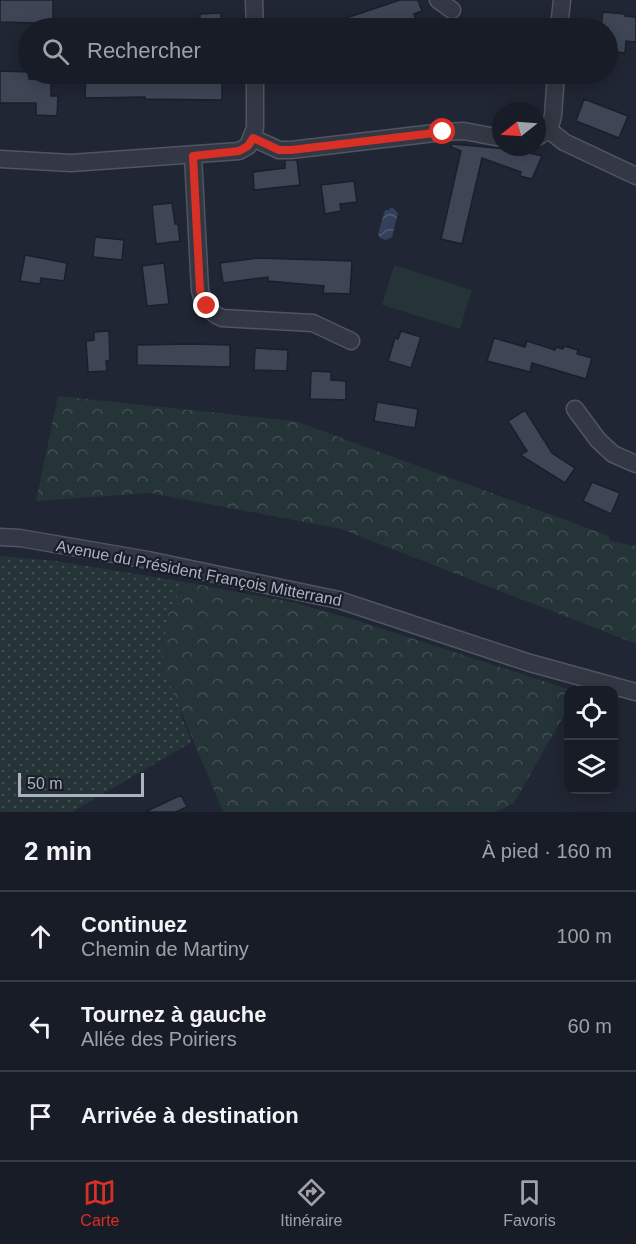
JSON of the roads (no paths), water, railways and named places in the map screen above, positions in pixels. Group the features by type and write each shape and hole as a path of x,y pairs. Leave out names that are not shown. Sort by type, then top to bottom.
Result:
{"street":[{"path":"254,0 255,18"},
{"path":"438,0 452,10"},
{"path":"561,18 562,0"},
{"path":"0,159 71,164 239,151 248,146 253,138 255,84"},
{"path":"546,128 552,116 555,84"},
{"path":"253,138 279,150 291,150 443,132 464,131 492,136"},
{"path":"546,135 636,176"},
{"path":"193,156 200,290 202,299 213,314 222,318 313,323 351,341"},
{"path":"574,409 598,440 613,454 636,464"},
{"name":"Avenue du Président François Mitterrand","path":"0,537 20,538 148,560 339,600 530,663 636,692"}],"water":[{"path":"390,208 398,213 392,237 386,240 380,238 378,234 385,210"}]}
